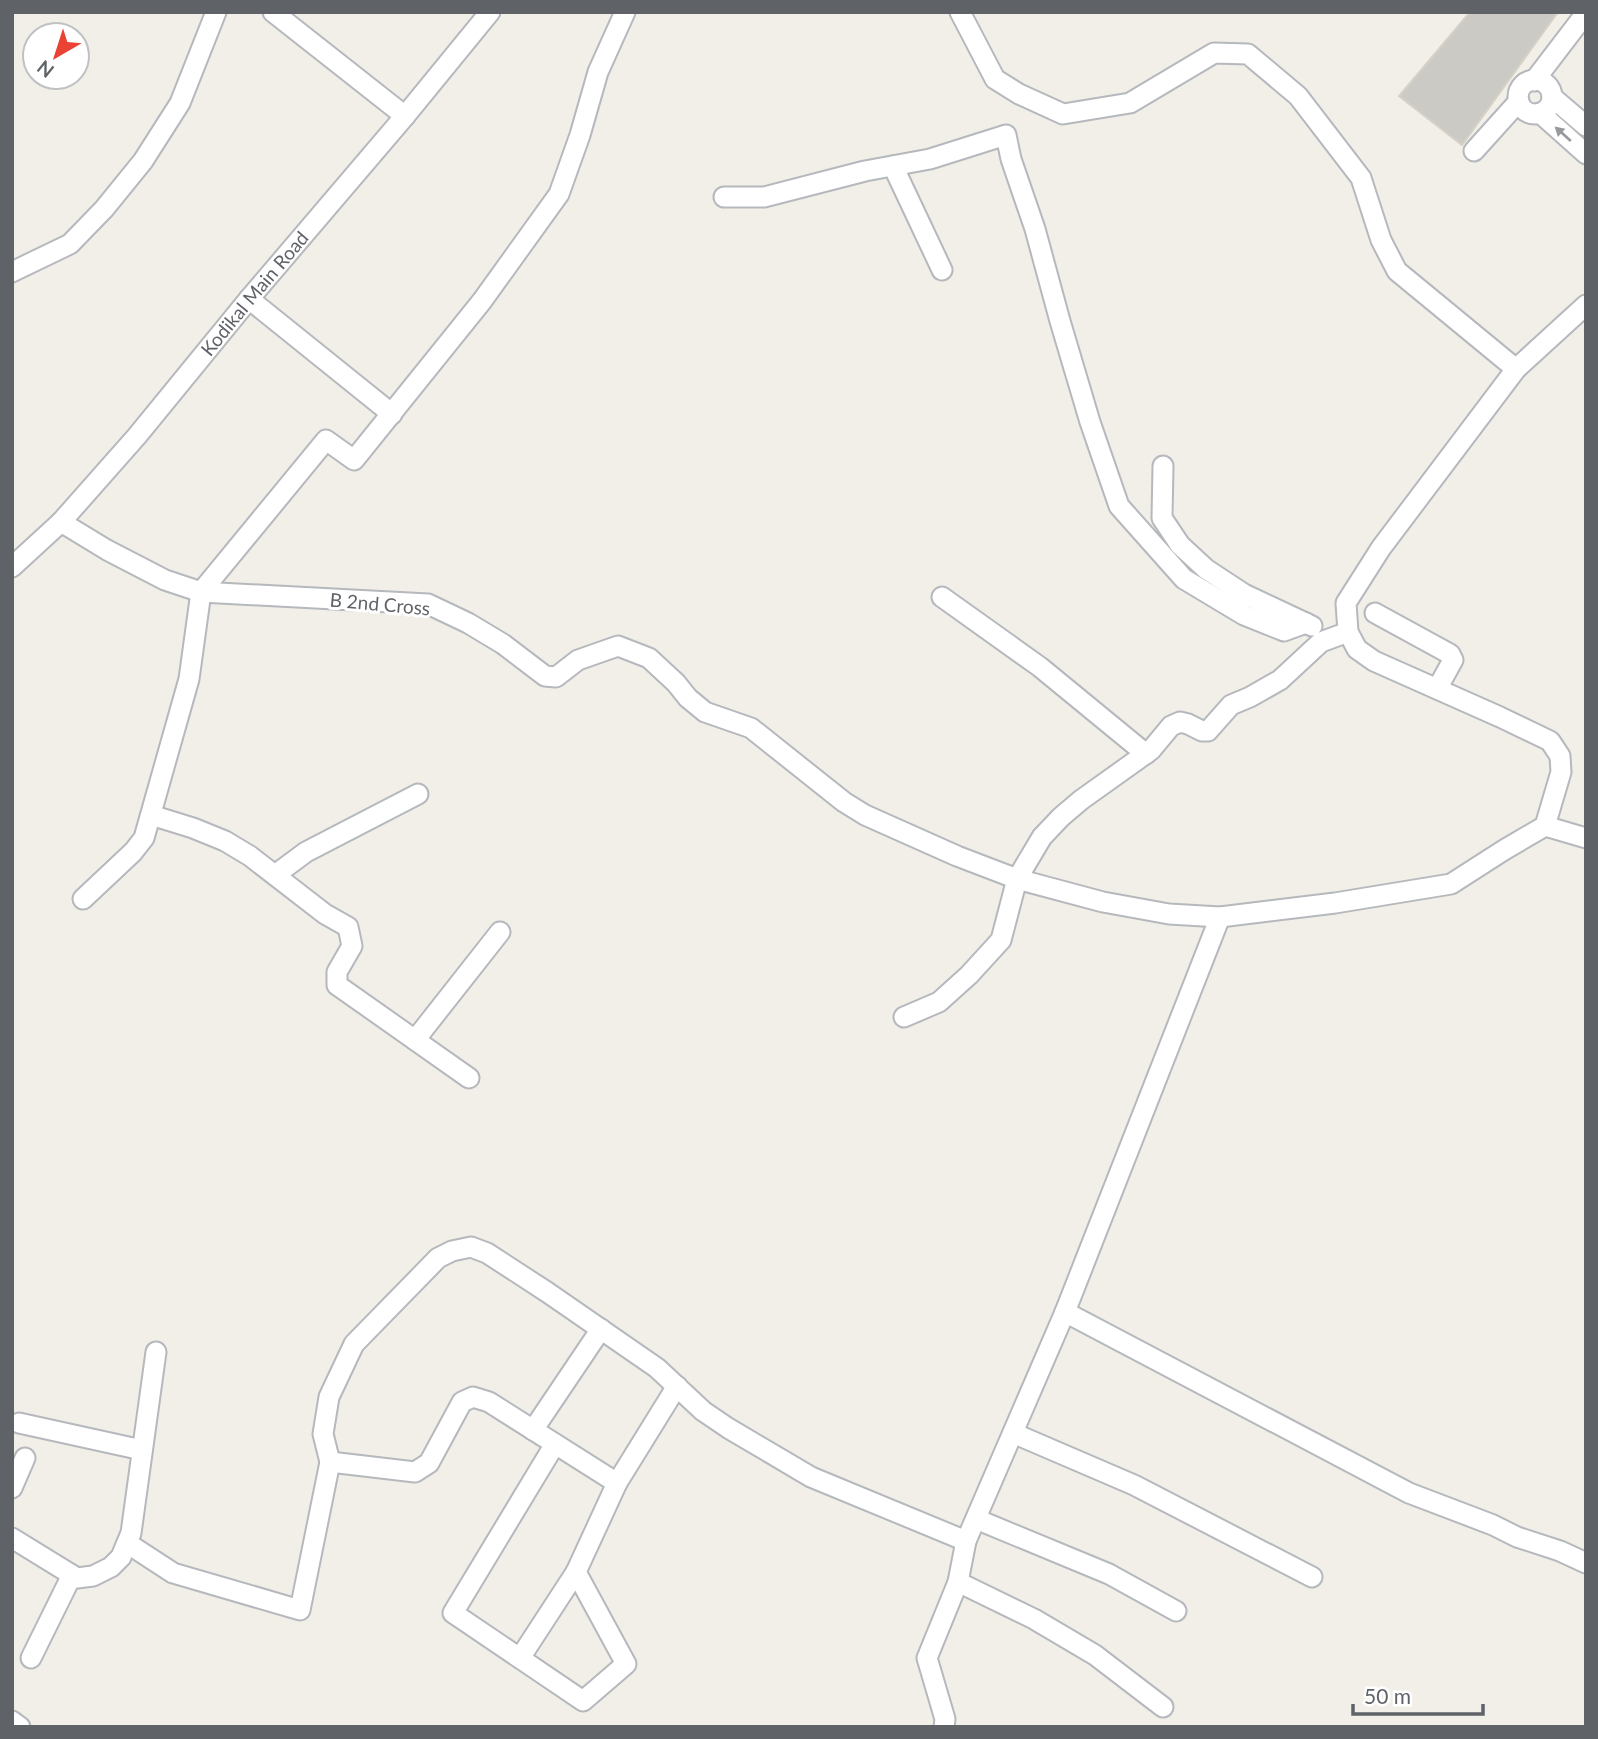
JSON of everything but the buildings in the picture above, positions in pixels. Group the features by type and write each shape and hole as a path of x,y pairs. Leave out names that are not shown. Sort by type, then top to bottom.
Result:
{"street":[{"path":"12,272 70,244 104,209 143,161 180,103 216,12"},
{"path":"273,12 405,116"},
{"name":"Kodikal Main Road","path":"12,567 61,522 138,436 249,299 490,12"},
{"path":"83,899 133,852 144,838 188,678 201,592 326,440 354,460 482,301 559,194 598,72 625,12"},
{"path":"960,12 995,79 1019,94 1063,114 1130,103 1214,53 1248,54 1298,96 1361,178 1381,240 1397,271 1516,369"},
{"path":"1534,81 1586,13"},
{"path":"1552,97 1548,107 1540,113 1529,113 1519,101 1524,85 1539,81 1549,87 1552,97 1586,126"},
{"path":"1474,151 1519,101"},
{"path":"1540,113 1586,154"},
{"path":"724,197 764,197 865,171 930,159 1006,135 1086,409 1119,506 1184,579 1244,615 1284,631 1306,623"},
{"path":"893,166 942,270"},
{"path":"249,299 392,414"},
{"path":"1342,635 1346,603 1381,548 1516,369 1586,305"},
{"path":"1017,879 1103,902 1156,912 1220,917 1323,905 1451,884 1545,826 1561,772 1560,757 1550,741 1374,661 1342,635 1306,623 1244,594 1206,569 1180,545 1162,518 1163,466"},
{"name":"B 2nd Cross","path":"61,522 164,580 201,592 428,604 503,644 545,676 556,677 578,660 618,646 649,658 705,712 751,728 844,802 865,815 1017,879"},
{"path":"942,597 1040,667 1146,754"},
{"path":"1375,613 1450,654 1453,660 1437,689"},
{"path":"904,1017 939,1002 970,975 1001,940 1017,879 1042,836 1061,817 1151,750 1171,726 1180,722 1202,732 1208,731 1231,705 1280,680 1321,642 1342,635"},
{"path":"275,875 306,852 418,794"},
{"path":"151,815 225,841 250,856 325,915 348,927 352,946 337,972 337,985 469,1077"},
{"path":"1545,826 1586,838"},
{"path":"944,1727 945,1719 927,1658 958,1582 966,1541 1065,1312 1220,917"},
{"path":"415,1040 500,932"},
{"path":"127,1542 173,1573 300,1610 330,1462 323,1434 329,1396 354,1344 438,1258 452,1251 471,1247 487,1253 529,1280 657,1368 703,1411 811,1477 966,1541"},
{"path":"1065,1312 1409,1493 1586,1563"},
{"path":"533,1430 601,1329"},
{"path":"12,1538 77,1578 93,1576 111,1567 121,1557 131,1532 156,1352"},
{"path":"520,1658 576,1572 617,1483 677,1386"},
{"path":"330,1462 415,1472 429,1463 462,1402 473,1397 489,1402 617,1483"},
{"path":"19,1423 142,1450"},
{"path":"1013,1433 1134,1485 1312,1577"},
{"path":"555,1444 453,1613 583,1701 626,1664 576,1572"},
{"path":"12,1488 25,1458"},
{"path":"976,1519 1108,1574 1176,1611"},
{"path":"32,1658 72,1575"},
{"path":"958,1582 1034,1619 1096,1655 1163,1707"},
{"path":"12,1721 20,1727"}]}
